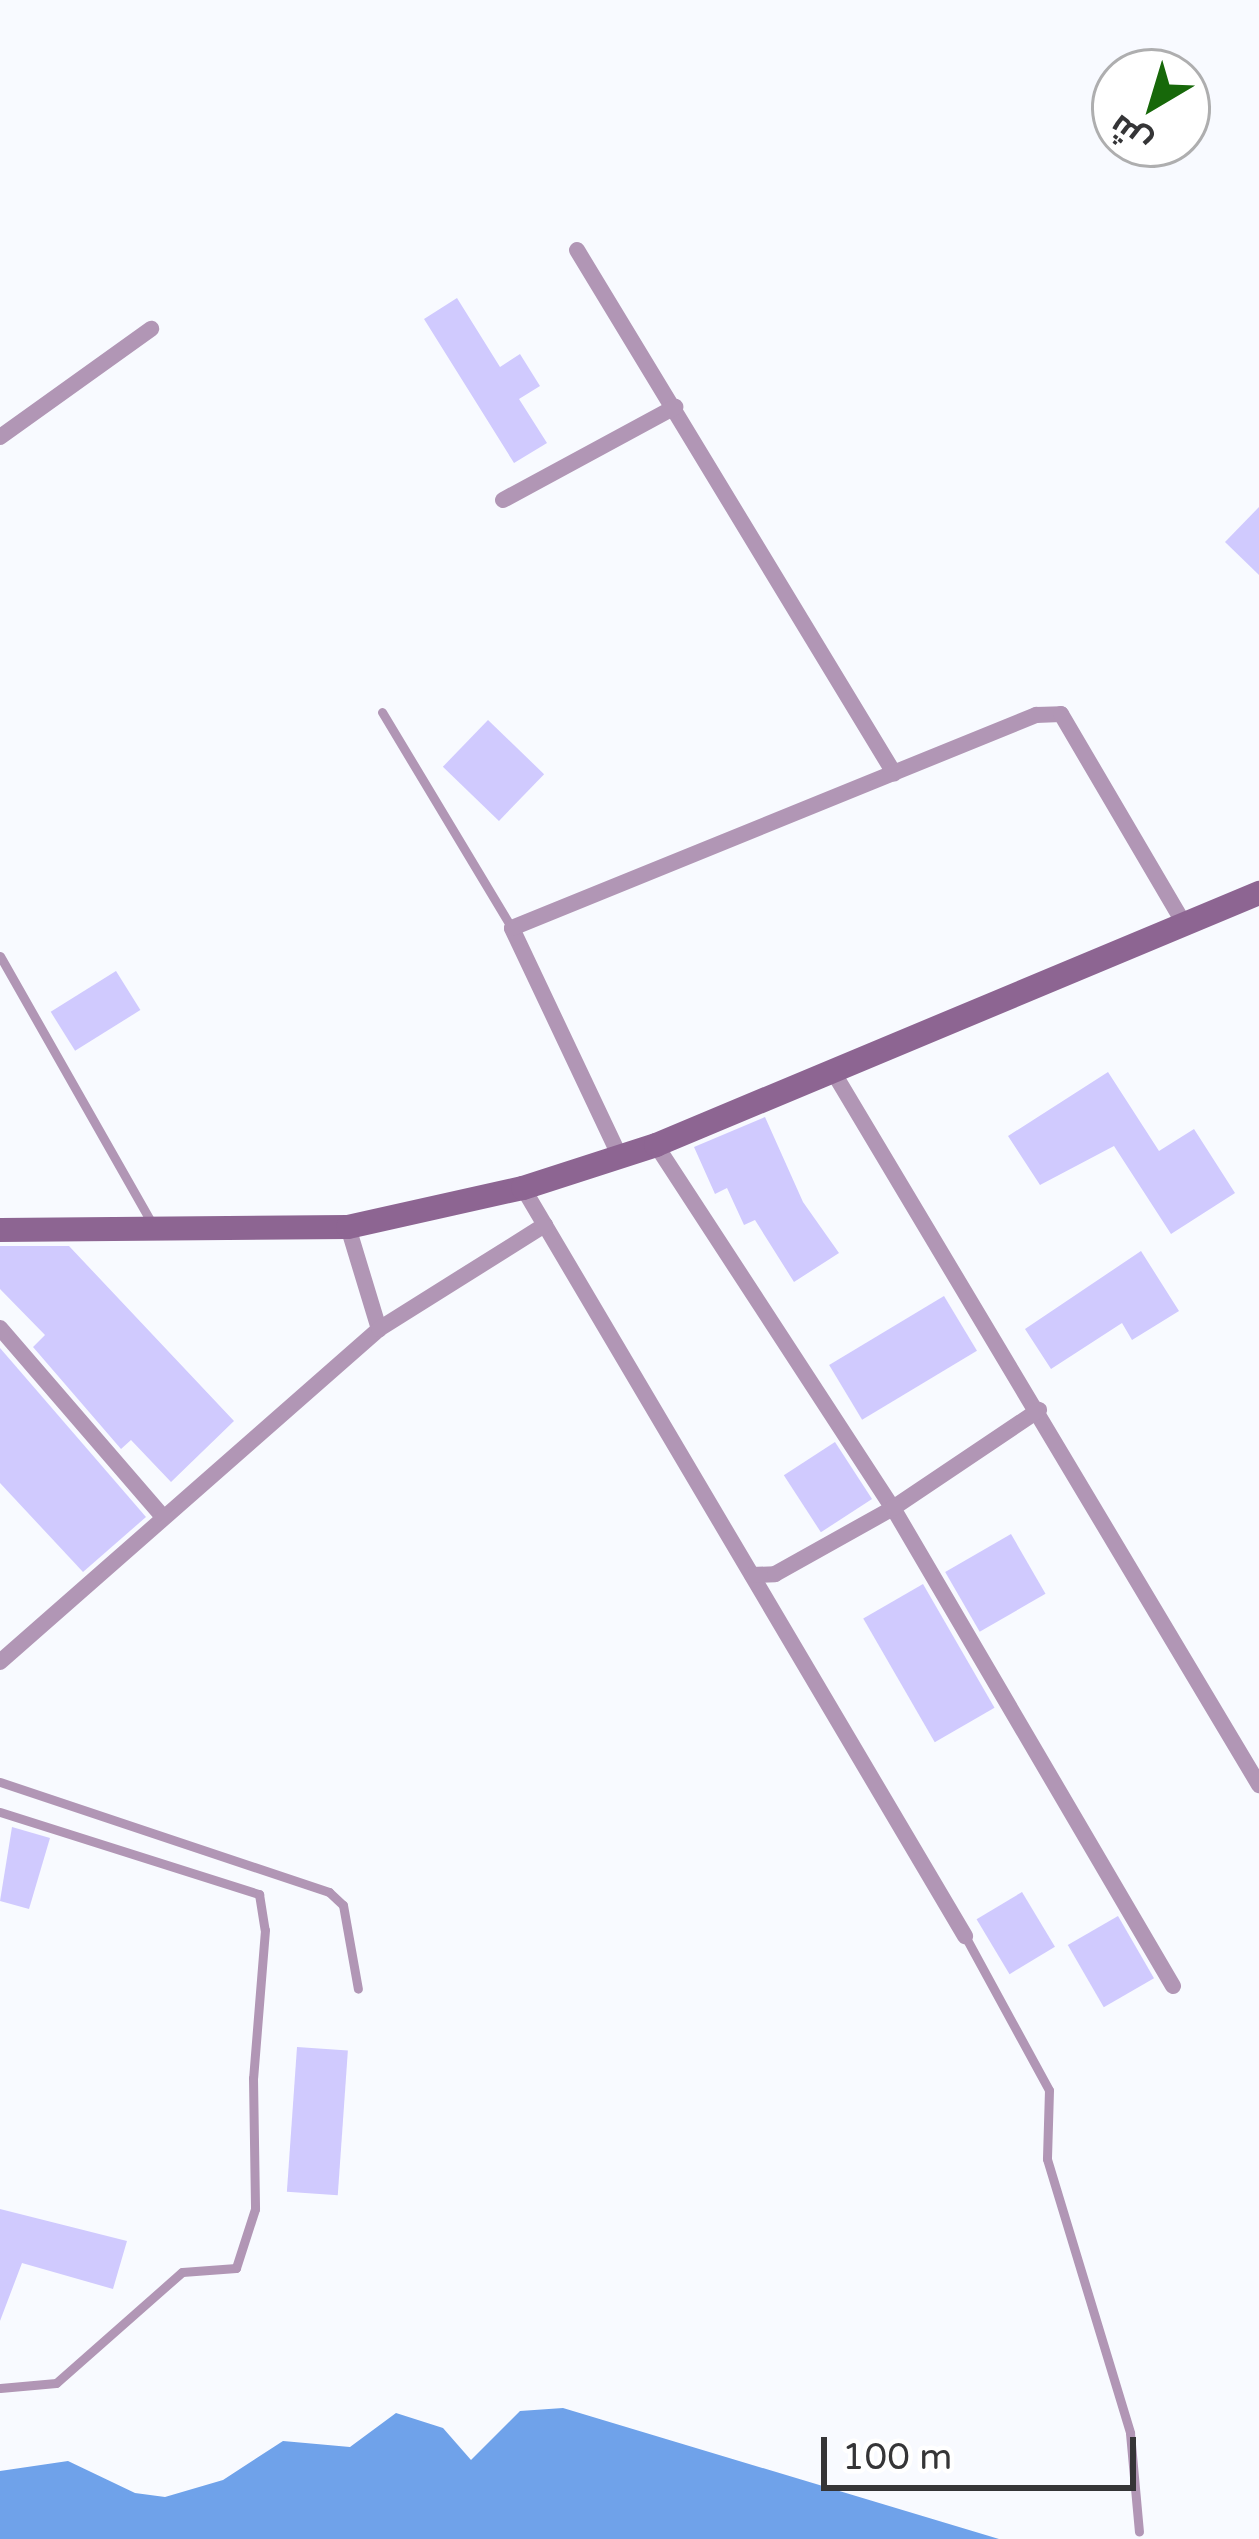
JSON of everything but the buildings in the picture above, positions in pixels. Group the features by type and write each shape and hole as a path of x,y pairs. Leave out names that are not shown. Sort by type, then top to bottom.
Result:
{"main road":[{"path":"0,1230 348,1227 523,1188 656,1145 1259,893"}],"street":[{"path":"577,250 894,773"},
{"path":"0,437 152,329"},
{"path":"503,500 675,407"},
{"path":"621,1159 512,928 1036,715 1061,714 1185,925"},
{"path":"832,1070 1259,1785"},
{"path":"656,1145 893,1508 1173,1986"},
{"path":"523,1188 965,1936"},
{"path":"0,1662 379,1329 545,1225"},
{"path":"348,1227 379,1329"},
{"path":"0,1328 162,1516"},
{"path":"752,1575 775,1574 893,1508 1039,1410"}],"lane":[{"path":"382,712 512,928"},
{"path":"0,956 154,1227"},
{"path":"0,1782 328,1892 343,1905 358,1989"},
{"path":"0,1812 259,1894 265,1930 253,2078 255,2209 236,2268 182,2272 56,2383 0,2389"},
{"path":"965,1936 1049,2090 1047,2159 1130,2433 1139,2532"}],"water":[{"path":"563,2408 999,2539 0,2539 0,2471 68,2461 135,2493 165,2497 223,2480 283,2441 350,2447 396,2413 443,2428 471,2460 520,2411"}]}
